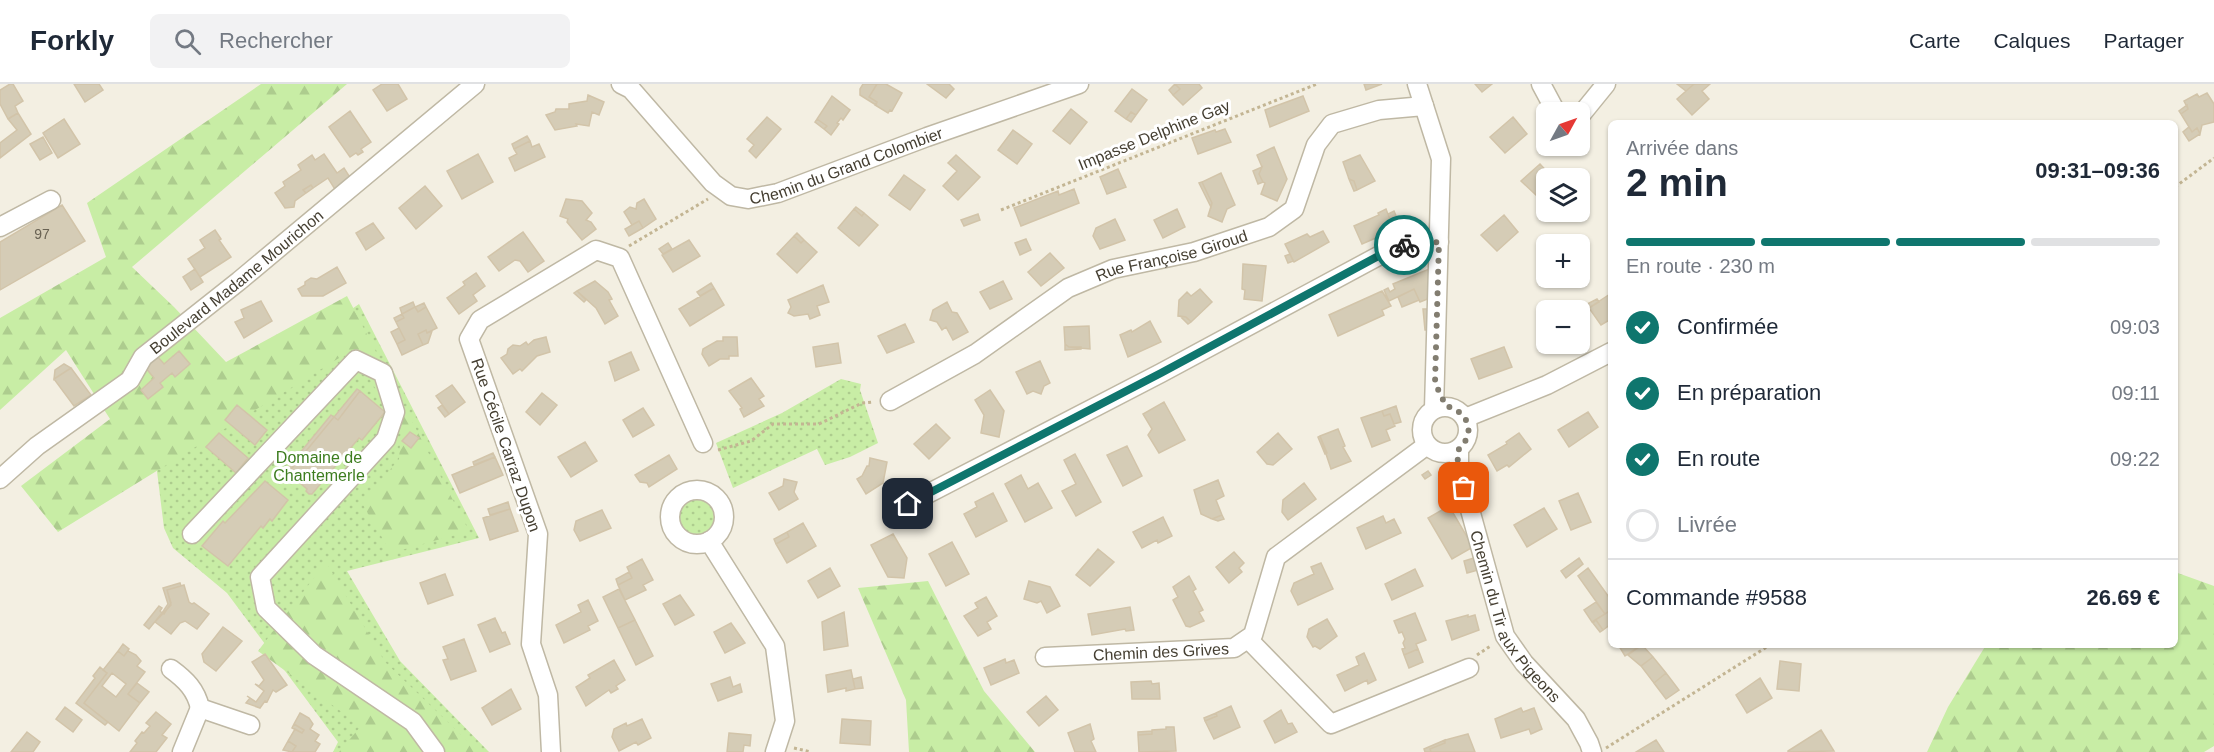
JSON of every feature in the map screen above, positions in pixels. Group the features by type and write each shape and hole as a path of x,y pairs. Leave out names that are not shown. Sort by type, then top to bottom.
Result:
{"street":[{"name":"Boulevard Madame Mourichon","path":"0,479 37,446 130,380 143,357 336,205 475,84"},
{"name":"Chemin du Grand Colombier","path":"621,84 631,89 645,104 713,183 731,196 748,199 778,193 927,137 1079,84"},
{"path":"1417,84 1441,159 1435,383 1440,408"},
{"path":"1541,84 1551,102"},
{"path":"1590,104 1606,84"},
{"name":"Rue Françoise Giroud","path":"890,401 975,354 1068,288 1113,270 1194,252 1269,227 1293,209 1317,145 1332,124 1379,110 1424,106"},
{"path":"0,227 51,200"},
{"path":"908,504 1161,373 1397,246 1439,242"},
{"name":"Rue Cécile Carraz Dupon","path":"551,752 548,695 531,644 538,534 469,339 480,320 596,250 613,256"},
{"path":"613,256 620,258 703,442"},
{"path":"1465,418 1547,385 1608,354"},
{"path":"192,534 356,360 383,373 395,412 386,439 260,577 266,608 314,655 413,722 435,752"},
{"path":"1440,408 1454,408 1465,418 1468,431 1464,444 1454,451 1437,452 1423,439 1424,419 1440,408"},
{"name":"Chemin des Grives","path":"1045,657 1234,648 1253,635 1276,557 1427,445"},
{"name":"Chemin du Tir aux Pigeons","path":"1454,451 1505,636 1524,663 1576,719 1592,752"},
{"path":"709,541 775,646 785,721 775,752"},
{"path":"1248,639 1331,724 1469,668"},
{"path":"171,669 186,680 197,695 200,708 182,752"},
{"path":"200,708 250,725"}],"path":[{"name":"Impasse Delphine Gay","path":"1001,210 1317,84"},
{"path":"2178,185 2214,158"},
{"path":"613,256 709,198 713,183"},
{"path":"703,442 713,450 727,448 751,441 773,424 819,424 862,404 890,401"},
{"path":"1469,668 1470,660 1505,636"},
{"path":"1600,752 1765,648"}],"green space":[{"path":"261,84 347,84 132,267 226,362 347,296 469,531 391,553 362,503 399,459 401,431 352,350 58,532 21,486 110,419 66,350 0,410 0,318 106,257 87,203"},
{"name":"Domaine de Chantemerle","path":"359,304 479,538 347,571 400,661 489,752 333,752 338,742 227,593 173,548 164,528 154,447"},
{"path":"841,379 861,384 860,390 878,443 850,457 825,465 817,449 733,488 716,443 782,413"},
{"path":"697,500 710,505 715,518 710,531 697,536 684,531 679,518 684,505"},
{"path":"326,562 385,662 479,752 339,752 361,726 258,651"},
{"path":"2178,573 2214,586 2214,746 2204,752 1927,752 1948,707 1984,648 2178,648"},
{"path":"928,581 984,691 1035,752 909,752 906,700 858,588"}],"building":[{"path":"13,84 23,101 15,106 18,113 8,119 0,104 0,90"},
{"path":"74,84 99,84 103,90 85,102"},
{"path":"382,84 398,84 407,99 387,111 373,90"},
{"path":"863,84 877,84 869,97 877,102 876,105 860,95"},
{"path":"877,84 886,84 902,93 892,111 888,113 875,105 877,102 869,97"},
{"path":"927,84 949,84 954,89 946,98"},
{"path":"1175,84 1180,89 1173,95 1169,90"},
{"path":"1175,84 1199,84 1202,88 1183,105 1173,95 1180,89"},
{"path":"1364,84 1382,84 1366,90"},
{"path":"1475,84 1492,84 1482,92"},
{"path":"1677,84 1694,84 1686,91"},
{"path":"1694,84 1710,84 1702,91 1709,99 1692,115 1677,99"},
{"path":"1132,89 1147,100 1136,115 1131,112 1126,119 1115,111"},
{"path":"2207,93 2214,104 2214,122 2202,125 2200,134 2197,128 2192,132 2181,114 2188,109 2184,101 2197,94 2199,97"},
{"path":"588,95 604,102 599,115 592,112 589,126 576,124 577,126 555,130 546,115 555,112 556,109 569,109 569,104 587,101"},
{"path":"832,96 850,110 843,120 841,118 837,123 839,124 831,135 824,129 827,126 817,119"},
{"path":"1303,96 1309,111 1270,127 1265,110"},
{"path":"2187,105 2188,109 2181,114 2179,111"},
{"path":"1071,109 1087,122 1070,144 1053,131"},
{"path":"350,111 371,142 361,149 363,152 350,157 329,127"},
{"path":"1131,112 1136,115 1131,122 1126,119"},
{"path":"18,113 31,134 0,158 0,143 17,130 8,119"},
{"path":"767,117 781,129 756,158 749,151 754,145 747,139"},
{"path":"1513,117 1527,134 1505,153 1490,137"},
{"path":"64,119 80,144 58,158 43,133"},
{"path":"817,119 827,126 824,129 815,122"},
{"path":"2189,127 2192,132 2197,128 2200,134 2189,141 2183,132"},
{"path":"1225,129 1231,142 1198,154 1192,138"},
{"path":"1013,130 1032,144 1017,164 998,150"},
{"path":"527,136 530,141 514,149 512,144"},
{"path":"43,137 52,153 40,160 30,144"},
{"path":"530,141 532,147 539,144 545,157 515,171 509,158 517,154 514,149"},
{"path":"1274,147 1287,179 1277,201 1261,194 1265,183 1259,174 1262,167 1257,155"},
{"path":"324,154 337,173 344,168 351,179 336,191 328,178 313,188 311,185 303,190 306,193 295,201 294,207 285,208 275,193 285,186 283,182 301,170 298,165 312,155 315,160"},
{"path":"478,154 493,182 462,199 447,171"},
{"path":"956,155 980,177 958,200 943,186 957,171 948,163"},
{"path":"1360,155 1375,181 1357,190 1354,181 1349,179 1343,162"},
{"path":"1540,164 1544,168 1536,168 1536,195 1521,181"},
{"path":"1262,167 1259,174 1263,182 1258,184 1253,171"},
{"path":"1118,169 1126,187 1107,194 1100,177"},
{"path":"1221,173 1235,205 1227,209 1222,222 1208,216 1212,203 1202,182"},
{"path":"904,175 925,190 910,210 889,195"},
{"path":"1349,179 1354,181 1357,190 1354,191"},
{"path":"1202,182 1212,203 1211,207 1199,183"},
{"path":"311,185 313,188 306,193 303,190"},
{"path":"425,186 442,206 416,229 399,208"},
{"path":"1074,189 1079,203 1021,226 1014,208 1058,191 1059,195"},
{"path":"566,199 582,201 592,213 586,220 591,222 596,229 582,240 567,222 568,219 560,216"},
{"path":"644,199 656,219 643,228 639,221 632,225 624,212 630,207 636,209 637,203"},
{"path":"62,205 85,241 0,290 0,242"},
{"path":"856,207 864,213 862,216 854,209"},
{"path":"854,209 862,216 864,213 878,225 859,246 838,228"},
{"path":"1177,209 1185,227 1163,238 1154,220"},
{"path":"1386,209 1394,230 1362,244 1354,226 1379,215 1378,213"},
{"path":"1394,211 1400,225 1393,228 1388,214"},
{"path":"978,214 980,220 964,226 961,220"},
{"path":"1504,215 1518,232 1497,251 1481,235"},
{"path":"1115,219 1125,240 1100,249 1093,236 1096,228"},
{"path":"639,221 643,228 629,236 625,229"},
{"path":"373,223 384,238 366,250 356,233"},
{"path":"215,230 231,257 200,277 188,259 205,248 200,240"},
{"path":"1323,231 1329,242 1294,262 1285,244 1307,234 1310,237"},
{"path":"523,232 544,261 528,272 520,261 515,260 499,271 488,257"},
{"path":"797,233 804,240 801,243 794,236"},
{"path":"794,236 801,243 804,240 817,252 797,273 777,254"},
{"path":"1026,239 1031,250 1020,255 1015,243"},
{"path":"689,240 700,256 673,272 662,255"},
{"path":"668,243 672,249 663,254 659,249"},
{"path":"1050,253 1064,268 1041,286 1028,272"},
{"path":"1290,254 1293,261 1288,263 1285,256"},
{"path":"1243,264 1266,266 1262,301 1244,299"},
{"path":"337,267 346,283 323,296 302,296 298,289 305,285 305,282 311,278 317,279"},
{"path":"195,269 203,282 191,290 183,277"},
{"path":"1429,269 1430,298 1420,302 1414,289 1389,301 1384,290 1388,288 1390,292 1395,289 1393,284"},
{"path":"476,273 485,286 473,295 477,301 459,314 447,298 465,285 463,282"},
{"path":"595,281 608,292 612,299 609,300 618,316 605,324 596,308 577,291"},
{"path":"1003,281 1012,299 990,309 980,292"},
{"path":"711,283 714,288 700,296 697,292"},
{"path":"823,285 829,302 817,306 820,315 810,319 808,314 794,316 788,313 791,307 788,300"},
{"path":"714,288 724,305 690,326 679,309"},
{"path":"1200,289 1212,302 1191,322 1186,317 1178,316 1179,300 1187,292 1191,296"},
{"path":"1414,289 1419,300 1402,307 1398,297"},
{"path":"577,291 586,300 584,302 574,293"},
{"path":"1382,291 1391,306 1382,310 1384,315 1338,336 1329,315"},
{"path":"1608,295 1608,321 1601,325 1590,307"},
{"path":"1597,299 1599,302 1590,307 1590,302"},
{"path":"261,301 272,321 244,338 235,322 244,318 241,310"},
{"path":"413,302 415,307 402,314 400,308"},
{"path":"947,302 952,312 957,313 968,332 953,340 946,327 942,330 937,322 930,320 933,310"},
{"path":"424,303 426,307 418,312 415,307"},
{"path":"415,307 418,312 426,307 437,328 418,334 423,345 402,355 397,344 405,340 396,322 404,318 402,314"},
{"path":"1423,309 1430,309 1430,330 1425,330"},
{"path":"402,314 404,318 396,322 394,318"},
{"path":"1180,316 1186,317 1191,322 1188,324"},
{"path":"1150,321 1161,342 1128,357 1120,335 1131,330 1132,332"},
{"path":"905,324 914,342 887,353 878,336"},
{"path":"1089,326 1090,349 1069,347 1065,344 1064,327"},
{"path":"399,328 405,340 397,344 391,332"},
{"path":"426,330 427,333 432,331 428,343 423,345 418,334"},
{"path":"546,337 550,352 537,356 522,371 520,369 513,374 501,358 513,345 520,346 526,342 528,345 534,340"},
{"path":"723,337 737,337 738,356 720,359 709,366 702,354 703,349 717,341 723,341"},
{"path":"838,343 841,363 816,367 813,347"},
{"path":"1065,344 1069,347 1081,347 1081,349 1065,350"},
{"path":"1504,347 1512,367 1479,379 1471,359"},
{"path":"179,351 190,364 175,377 172,373 160,383 163,387 148,399 141,390 154,378 145,367 158,357 164,364"},
{"path":"631,352 639,370 615,381 609,362"},
{"path":"1040,361 1050,383 1044,386 1041,394 1033,391 1027,394 1016,372"},
{"path":"64,364 71,368 54,379 55,370"},
{"path":"71,368 91,395 74,406 54,379"},
{"path":"751,378 764,396 759,399 764,406 744,417 740,409 742,408 729,391"},
{"path":"452,385 465,402 449,414 436,396"},
{"path":"357,389 360,391 338,420 334,417"},
{"path":"990,390 1004,411 999,437 981,433 984,415 975,400"},
{"path":"360,391 385,412 362,440 359,438 312,494 309,494 307,489 288,473 334,417 338,420"},
{"path":"542,393 557,405 540,425 526,412"},
{"path":"1164,402 1185,440 1159,453 1148,435 1152,429 1143,414"},
{"path":"237,405 267,430 255,445 225,420"},
{"path":"442,405 449,414 445,417 438,408"},
{"path":"1396,406 1401,422 1394,424 1390,414 1384,416 1382,411"},
{"path":"643,408 654,425 633,437 623,420"},
{"path":"1382,411 1384,416 1390,414 1395,426 1386,430 1390,440 1372,447 1361,418"},
{"path":"1588,412 1598,427 1569,447 1558,430"},
{"path":"331,415 334,417 288,473 285,471"},
{"path":"936,424 950,438 929,459 914,444"},
{"path":"1338,429 1345,446 1343,447 1351,461 1331,469 1320,436"},
{"path":"410,432 419,438 411,448 402,441"},
{"path":"219,433 248,458 236,473 206,447"},
{"path":"1278,433 1292,449 1273,465 1267,464 1257,452"},
{"path":"1519,433 1531,449 1509,467 1507,465 1497,471 1488,455 1507,444 1506,442"},
{"path":"1320,436 1327,453 1325,454 1318,437"},
{"path":"585,442 597,461 571,477 558,457"},
{"path":"1127,446 1142,476 1123,486 1107,455"},
{"path":"493,453 495,457 474,465 473,462"},
{"path":"1075,454 1101,502 1076,516 1062,491 1076,484 1064,460"},
{"path":"669,455 677,469 649,487 647,483 640,482 635,475"},
{"path":"495,457 503,475 460,493 452,475"},
{"path":"870,458 887,462 883,483 866,494 857,479 869,466"},
{"path":"1428,471 1431,475 1425,479 1422,475"},
{"path":"1021,475 1028,489 1038,483 1052,508 1025,522 1005,484"},
{"path":"784,479 797,482 794,492 798,499 779,510 769,493 783,486"},
{"path":"1218,480 1224,496 1216,500 1222,515 1212,519 1201,514 1194,490"},
{"path":"265,481 288,500 272,521 270,519 263,528 261,526 228,566 202,546 223,521 225,523"},
{"path":"1304,483 1316,499 1288,520 1282,512 1283,500"},
{"path":"993,493 1007,521 976,537 964,514 977,507 975,502"},
{"path":"1578,493 1591,522 1571,530 1559,501"},
{"path":"508,502 510,509 490,515 488,509"},
{"path":"1449,506 1473,547 1452,559 1428,518"},
{"path":"1544,508 1557,529 1527,547 1514,525"},
{"path":"510,509 518,531 490,540 483,518"},
{"path":"602,510 611,528 580,541 574,530 576,521"},
{"path":"1222,515 1224,519 1218,521 1212,519"},
{"path":"1383,516 1386,523 1394,519 1401,533 1366,549 1357,528"},
{"path":"1163,517 1172,536 1158,543 1157,540 1142,548 1133,532"},
{"path":"803,523 816,546 787,563 776,544 789,537 787,532"},
{"path":"787,532 789,537 776,544 774,539"},
{"path":"893,534 907,558 904,578 888,577 871,545"},
{"path":"952,542 969,574 946,586 929,554"},
{"path":"1098,549 1114,562 1090,586 1076,575"},
{"path":"1234,552 1244,563 1239,568 1242,572 1229,583 1216,567"},
{"path":"1474,558 1478,570 1467,573 1464,561"},
{"path":"1579,558 1583,564 1566,578 1561,571"},
{"path":"642,559 653,580 643,585 646,590 625,600 618,585 632,578 627,567"},
{"path":"1321,563 1333,589 1298,605 1291,591 1294,583 1314,574 1311,567"},
{"path":"830,568 840,586 818,598 808,581"},
{"path":"1588,568 1608,596 1608,612 1605,614 1578,576"},
{"path":"1415,569 1423,586 1392,600 1385,584"},
{"path":"629,572 632,578 618,585 616,579"},
{"path":"445,574 453,595 428,604 420,583"},
{"path":"1189,576 1196,589 1193,591 1203,610 1199,612 1204,621 1190,627 1186,626 1173,600 1178,597 1173,587"},
{"path":"1029,581 1050,587 1060,606 1047,613 1041,601 1037,603 1024,599"},
{"path":"180,583 181,586 167,590 171,603 164,614 162,613 168,604 163,588"},
{"path":"184,585 189,602 209,614 197,629 185,621 180,623 171,634 155,622 171,605 167,590"},
{"path":"619,589 635,620 618,628 603,597"},
{"path":"680,595 694,615 675,625 663,604"},
{"path":"986,597 997,616 987,622 991,629 978,636 964,616 978,608 975,603"},
{"path":"588,600 598,621 588,626 590,630 564,643 556,625 581,612 578,605"},
{"path":"1596,602 1605,614 1592,622 1584,610"},
{"path":"159,606 162,608 160,611 162,613 149,629 144,625"},
{"path":"1130,607 1134,630 1126,631 1125,629 1092,635 1088,614"},
{"path":"844,612 848,646 824,650 822,622"},
{"path":"1608,612 1608,626 1603,630 1596,620 1592,622"},
{"path":"1415,613 1426,640 1416,644 1418,649 1404,655 1402,649 1405,648 1403,643 1405,639 1402,632 1399,633 1394,621"},
{"path":"1468,615 1468,617 1475,615 1479,630 1452,640 1446,621"},
{"path":"495,618 510,644 490,652 478,625"},
{"path":"1327,619 1337,636 1320,649 1313,647 1307,637 1309,629"},
{"path":"635,620 653,656 636,665 618,628"},
{"path":"1596,620 1603,630 1600,632 1593,623"},
{"path":"731,623 745,643 725,653 714,632"},
{"path":"223,627 242,641 216,671 204,662 202,654"},
{"path":"464,639 476,671 451,680 443,660 448,659 443,647"},
{"path":"123,644 129,649 124,656 118,651"},
{"path":"1620,648 1637,648 1625,656"},
{"path":"1638,648 1645,648 1653,657 1641,666 1628,655"},
{"path":"129,649 128,651 141,661 137,666 145,672 128,694 140,703 119,731 84,703 107,673 103,670 118,651 124,656","holes":["112,673 126,684 116,697 102,686"]},
{"path":"1418,649 1423,662 1409,668 1404,655"},
{"path":"1364,653 1376,680 1368,684 1367,680 1345,691 1337,675 1359,665 1356,657"},
{"path":"265,654 287,685 276,692 273,690 267,702 265,701 260,708 246,703 250,698 256,702 264,691 255,684 259,686 264,680 252,662"},
{"path":"1653,657 1666,673 1654,683 1641,666"},
{"path":"1005,659 1006,663 1014,660 1019,673 991,685 984,668"},
{"path":"614,660 625,680 616,686 618,689 611,693 609,690 586,706 576,687 590,678 588,675"},
{"path":"1780,661 1801,664 1799,691 1777,689"},
{"path":"100,667 107,673 84,703 108,722 105,725 76,703 95,678 93,676"},
{"path":"851,670 855,689 846,691 846,688 828,692 826,675"},
{"path":"1666,673 1679,690 1666,699 1654,683"},
{"path":"730,677 733,687 740,684 742,692 718,701 711,684"},
{"path":"861,677 863,688 855,689 853,679"},
{"path":"1760,678 1772,698 1747,713 1736,695"},
{"path":"1151,681 1152,684 1159,683 1160,699 1132,699 1131,682"},
{"path":"137,683 149,692 140,703 128,694"},
{"path":"511,689 521,709 492,725 482,708"},
{"path":"1046,696 1058,710 1039,726 1027,712"},
{"path":"1231,706 1240,727 1214,739 1205,721"},
{"path":"65,707 82,720 73,732 56,719"},
{"path":"1521,708 1523,712 1534,708 1542,729 1531,734 1529,729 1501,738 1495,719"},
{"path":"1281,710 1288,724 1292,723 1297,732 1275,743 1264,721"},
{"path":"156,712 171,724 162,735 167,738 156,752 130,752 137,743 135,741 150,726 146,723"},
{"path":"300,713 309,718 313,724 310,729 319,735 315,741 320,744 315,752 292,752 296,746 288,741 295,729 302,733 304,730 294,724"},
{"path":"1216,713 1217,716 1205,721 1204,718"},
{"path":"642,719 651,738 638,745 636,742 619,751 612,737 614,729"},
{"path":"842,719 871,721 870,745 840,743"},
{"path":"294,724 304,730 302,733 292,728"},
{"path":"1090,724 1094,739 1091,741 1096,752 1075,752 1068,733"},
{"path":"1166,727 1174,727 1176,751 1139,752 1138,735 1152,734 1152,730 1166,729"},
{"path":"1821,730 1834,751 1788,752 1788,751"},
{"path":"1152,731 1152,734 1138,735 1138,732"},
{"path":"27,732 40,742 33,752 11,752"},
{"path":"729,733 751,735 750,746 744,745 743,752 727,752"},
{"path":"1468,734 1475,752 1431,752 1430,749 1445,743 1445,740"},
{"path":"1445,740 1445,743 1430,749 1431,752 1425,752 1424,749"},
{"path":"1656,740 1664,752 1636,752"},
{"path":"288,741 296,746 292,752 283,750"}],"way so far":[{"path":"1404,245 1439,242 1435,383 1446,406 1460,412 1468,425 1467,438 1459,449 1459,470 1464,488"}],"route":[{"path":"908,504 1161,373 1397,246 1404,245"}]}
